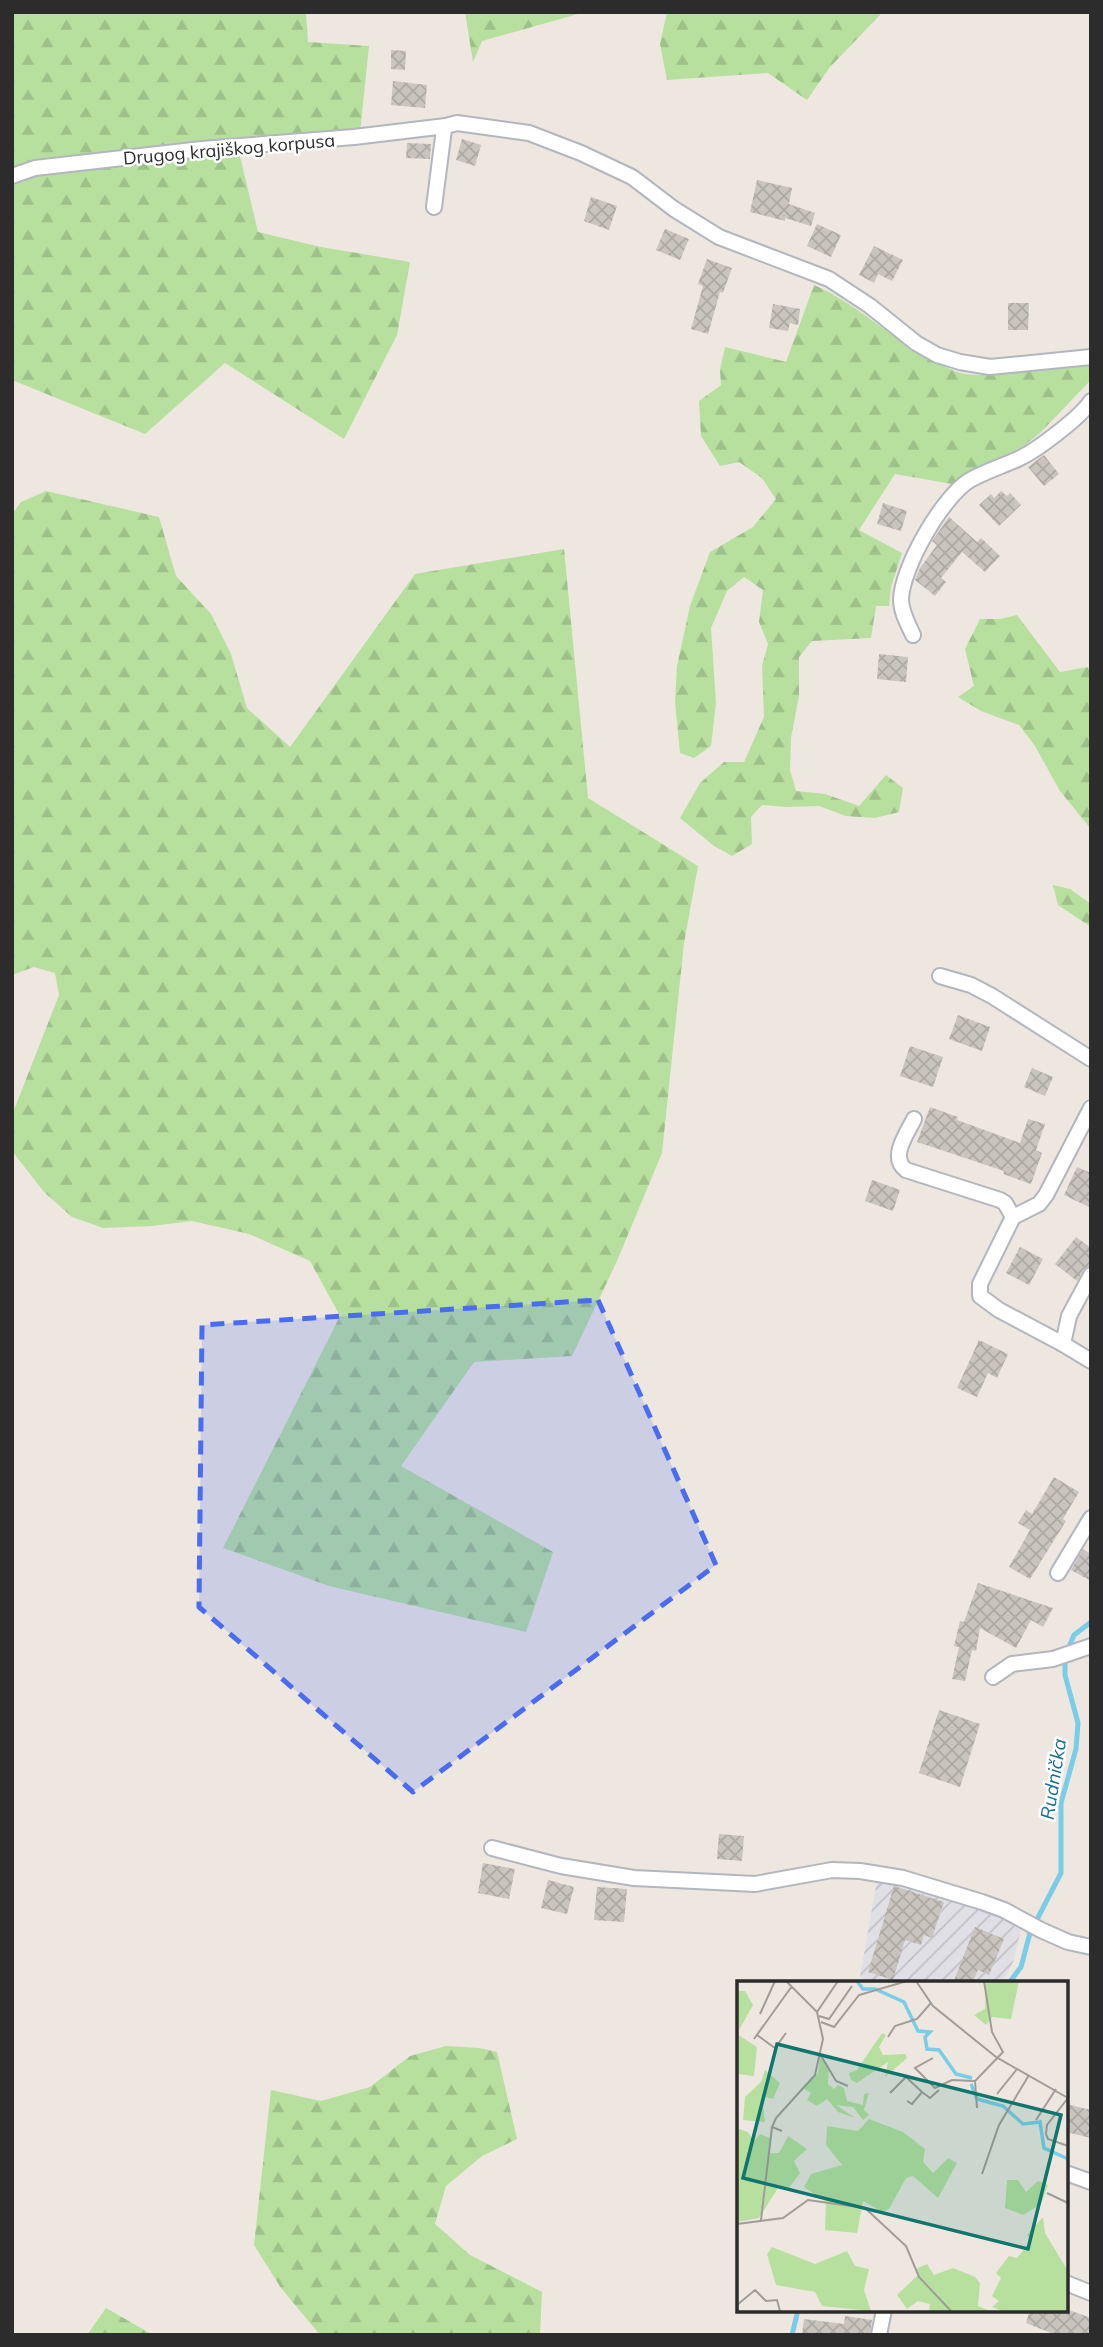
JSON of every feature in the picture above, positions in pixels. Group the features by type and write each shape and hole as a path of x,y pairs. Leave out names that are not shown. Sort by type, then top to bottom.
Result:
{"street":[{"name":"Drugog krajiškog korpusa","path":"12,176 34,168 202,149 354,137 457,123 529,133 556,142 632,177 674,209 719,237 829,279 870,306 916,343 937,355 990,367 1091,357"},
{"path":"433,207 443,129 446,126"},
{"path":"913,635 901,602 903,585 920,544 958,489 1034,449 1091,401"},
{"path":"940,976 971,985 992,996 1091,1059"},
{"path":"1091,1108 1046,1195 1039,1204 1013,1217 980,1284 980,1296 999,1310 1091,1361"},
{"path":"914,1119 900,1149 898,1157 901,1166 906,1170 1000,1200 1005,1203 1013,1217"},
{"path":"1063,1344 1069,1315 1091,1275"},
{"path":"1058,1573 1091,1518"},
{"path":"993,1677 1012,1664 1053,1659 1091,1646"},
{"path":"492,1848 561,1866 634,1878 755,1884 832,1870 860,1871 903,1878 1004,1910 1068,1942 1091,1947"},
{"path":"1068,2174 1091,2182"},
{"path":"1068,2284 1091,2293"},
{"path":"879,2335 884,2312"}],"highlighted area":[{"path":"598,1300 716,1565 413,1792 199,1607 202,1325"}],"shaded area":[{"path":"877,1880 998,1915 1021,1930 1013,1962 1002,1981 865,1981 860,1977"}],"green space":[{"path":"12,12 306,12 308,42 369,46 360,133 239,152 258,232 321,247 410,262 397,335 344,439 225,363 145,434 12,380"},
{"path":"465,12 585,12 482,41 473,62"},
{"path":"667,12 880,12 880,15 830,67 807,100 768,73 667,80 660,44"},
{"path":"814,285 847,303 908,346 957,372 973,375 1005,374 1087,362 1090,377 1089,382 1040,433 1022,447 982,465 952,484 895,474 859,530 902,553 891,587 889,606 876,606 871,638 812,641 799,657 799,696 791,738 790,770 796,791 825,794 859,806 886,775 903,788 899,812 875,818 846,816 819,806 762,805 751,817 752,844 732,856 714,846 680,818 700,783 724,762 744,762 764,717 762,666 768,644 759,622 763,590 744,577 727,591 711,628 716,703 711,746 694,758 680,753 675,702 677,666 690,606 710,552 753,527 776,499 762,478 739,462 720,466 701,436 699,401 721,385 720,369 725,347 786,362"},
{"path":"46,491 159,517 176,576 211,614 231,654 247,708 290,747 415,574 564,549 588,798 698,866 684,943 662,1153 617,1261 572,1356 474,1362 401,1466 553,1552 526,1632 329,1586 223,1548 340,1316 310,1261 249,1234 192,1221 103,1228 72,1217 44,1192 12,1151 12,1115 59,995 55,973 34,967 12,975 12,514 21,502"},
{"path":"1017,615 1060,672 1088,667 1091,671 1091,829 1060,791 1035,746 1019,725 981,711 958,697 974,686 965,649 980,619 1000,619"},
{"path":"1053,885 1070,889 1091,904 1091,927 1058,905"},
{"path":"446,2046 497,2052 517,2139 482,2156 446,2186 435,2224 470,2255 542,2292 540,2335 320,2335 281,2288 254,2245 271,2090 321,2101 370,2087 410,2056"},
{"path":"106,2308 153,2335 87,2335"}],"building":[{"path":"391,50 406,51 405,70 391,69"},
{"path":"393,81 427,85 425,108 391,105"},
{"path":"462,139 481,145 475,166 456,160"},
{"path":"407,143 431,144 430,159 406,158"},
{"path":"757,180 792,188 789,204 815,213 811,226 750,212"},
{"path":"591,197 617,206 609,230 584,221"},
{"path":"817,224 841,235 831,257 807,246"},
{"path":"665,229 689,239 680,260 656,250"},
{"path":"874,246 903,260 892,281 878,274 874,283 859,275"},
{"path":"707,259 732,268 723,293 720,292 708,334 691,329 703,286 698,284"},
{"path":"1008,303 1029,303 1028,330 1008,330"},
{"path":"773,304 800,309 798,325 790,323 788,331 769,328"},
{"path":"1044,455 1059,474 1044,486 1028,467"},
{"path":"1001,491 1007,496 1010,493 1021,505 999,526 979,505 991,494 994,498"},
{"path":"883,503 907,511 901,531 877,524"},
{"path":"949,517 977,542 981,538 1000,556 985,572 962,552 941,578 946,582 935,596 915,580 920,568 937,545 932,541"},
{"path":"879,654 908,657 906,682 877,679"},
{"path":"958,1015 990,1027 982,1051 949,1039"},
{"path":"910,1046 943,1057 933,1087 900,1076"},
{"path":"1032,1068 1053,1077 1045,1096 1024,1087"},
{"path":"930,1107 1020,1143 1028,1119 1045,1124 1036,1150 1042,1153 1031,1184 1003,1174 1004,1171 917,1142"},
{"path":"1077,1167 1091,1173 1091,1208 1064,1195"},
{"path":"872,1180 900,1190 893,1211 865,1201"},
{"path":"1076,1237 1091,1248 1091,1265 1083,1270 1077,1281 1055,1264"},
{"path":"1020,1247 1043,1259 1029,1285 1006,1273"},
{"path":"979,1340 1008,1354 997,1378 988,1373 977,1397 957,1388"},
{"path":"1054,1477 1079,1492 1063,1519 1066,1521 1030,1579 1009,1567 1030,1530 1018,1523 1026,1510 1032,1514"},
{"path":"1083,1549 1091,1554 1091,1581 1071,1570"},
{"path":"978,1583 1053,1608 1043,1627 1031,1620 1016,1648 980,1628 976,1651 972,1650 965,1681 952,1679 959,1647 954,1646 960,1621 964,1622"},
{"path":"939,1710 980,1724 960,1787 919,1773"},
{"path":"719,1834 744,1836 742,1861 717,1859"},
{"path":"483,1863 515,1869 509,1899 478,1893"},
{"path":"548,1880 574,1887 567,1914 541,1908"},
{"path":"894,1886 944,1902 932,1938 924,1935 921,1945 905,1940 893,1980 868,1972"},
{"path":"597,1887 627,1889 624,1922 594,1920"},
{"path":"975,1927 1004,1939 989,1975 978,1970 973,1981 954,1981"},
{"path":"1068,2104 1091,2110 1091,2138 1068,2132"},
{"path":"1069,2310 1091,2318 1091,2335 1056,2335 1026,2323 1029,2312"},
{"path":"845,2316 872,2320 870,2335 802,2335 804,2319 844,2324"}],"waterway":[{"name":"Rudnička","path":"1010,1981 1021,1967 1030,1933 1061,1873 1061,1803 1076,1749 1078,1723 1065,1675 1065,1657 1074,1635 1091,1622"},
{"name":"Rudnička","path":"792,2335 798,2312"}]}
